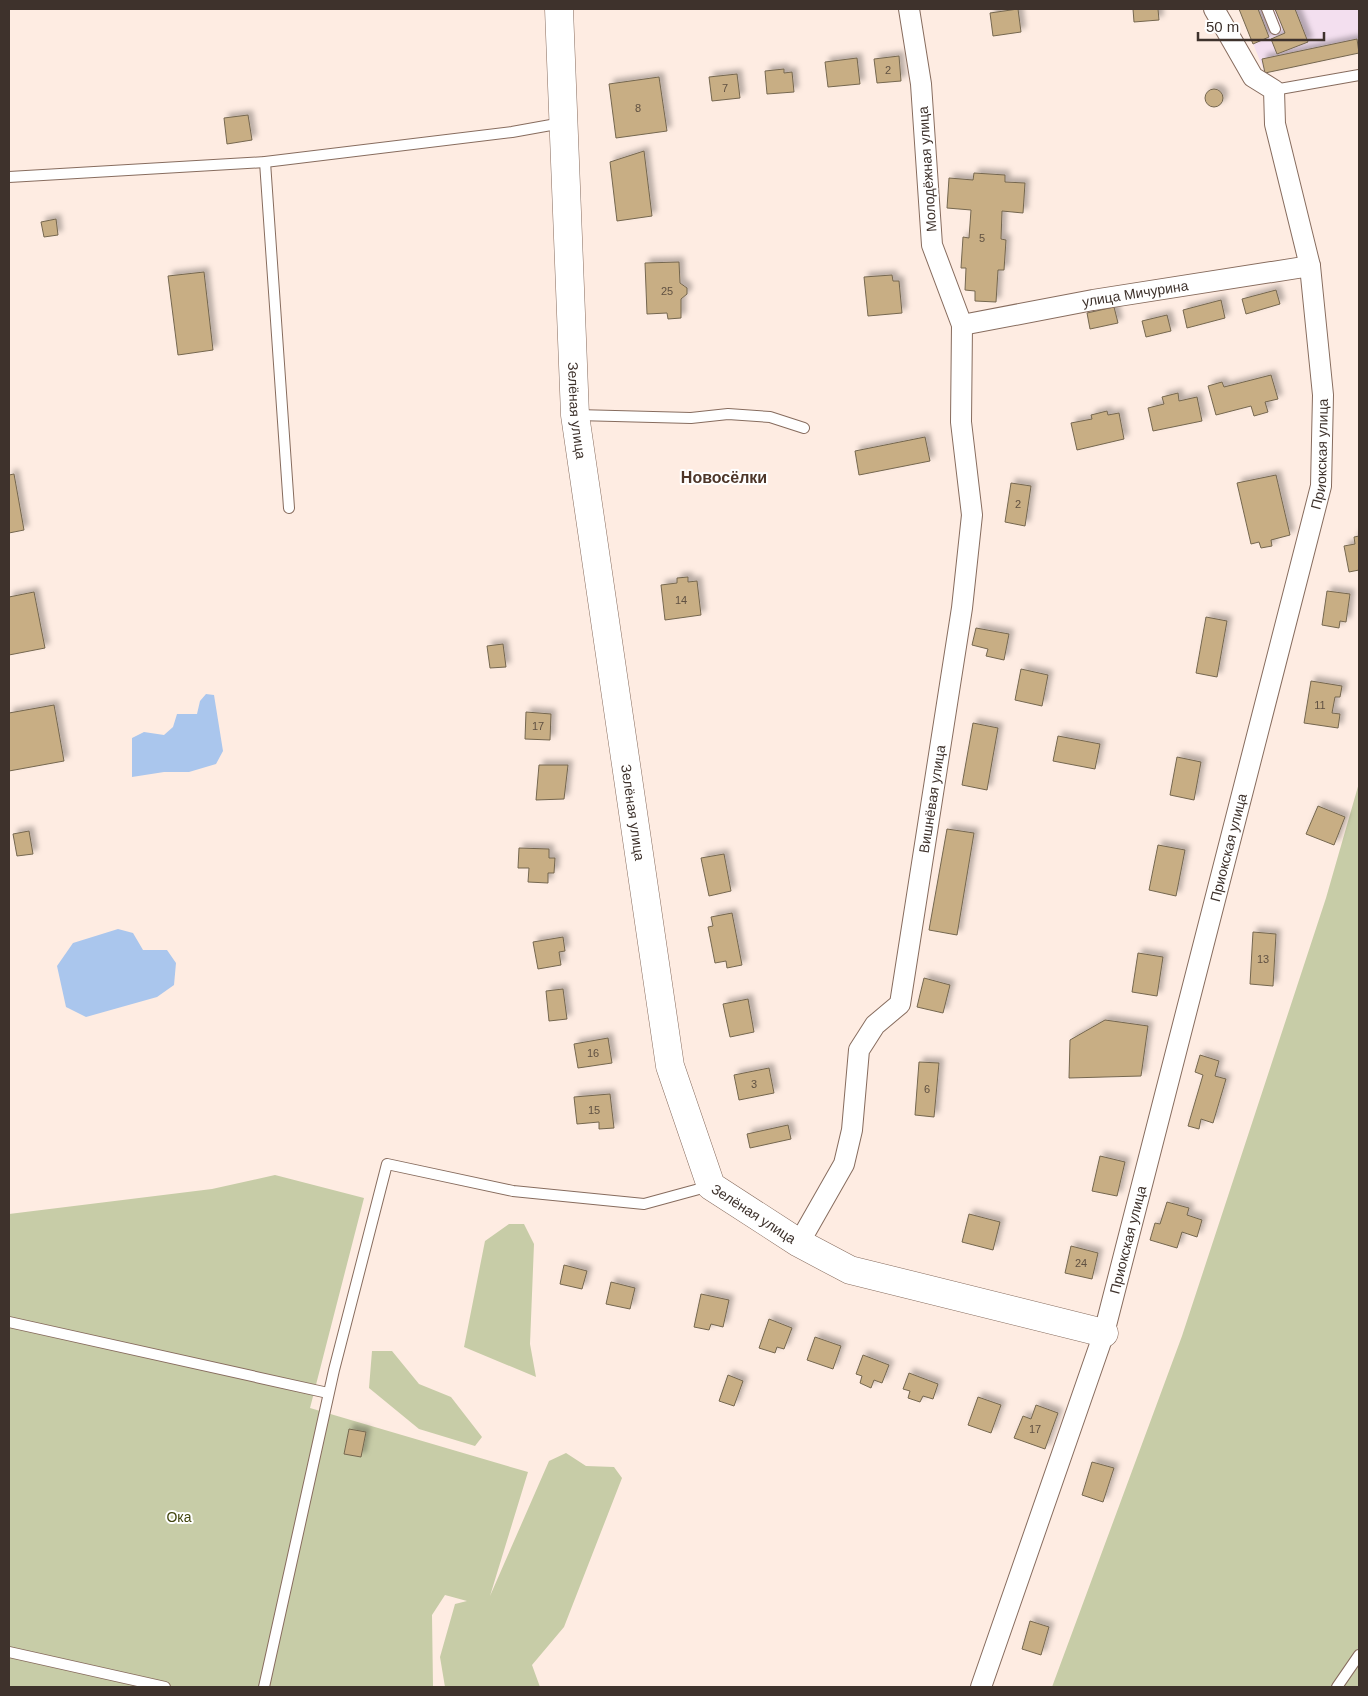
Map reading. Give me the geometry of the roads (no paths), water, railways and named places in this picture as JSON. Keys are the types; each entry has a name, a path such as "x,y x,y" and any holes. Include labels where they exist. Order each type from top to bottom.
{"street":[{"name":"Зелёная улица","path":"558,9 574,415 670,1066 711,1186 799,1243 850,1270 1104,1333"},
{"name":"Молодёжная улица","path":"909,9 921,84 932,245 962,325"},
{"path":"1214,9 1253,77 1274,90"},
{"name":"Приокская улица","path":"981,1687 1104,1333 1321,486 1323,395 1310,266 1275,124 1274,90"},
{"name":"улица Мичурина","path":"962,325 1093,300 1310,266"},
{"name":"Вишнёвая улица","path":"799,1243 844,1164 852,1130 859,1050 875,1025 900,1004 962,608 972,515 961,422 962,325"}],"lane":[{"path":"1267,9 1275,29"},
{"path":"1274,90 1359,75"},
{"path":"9,177 265,162 512,132 563,123"},
{"path":"265,162 289,508"},
{"path":"574,415 691,418 728,414 770,417 804,428"},
{"path":"264,1687 328,1393 387,1164 513,1191 644,1204 711,1186"},
{"path":"9,1322 328,1393"},
{"path":"9,1652 165,1687"},
{"path":"1337,1687 1359,1655"}],"water":[{"path":"206,694 214,695 223,751 216,764 189,772 164,772 132,777 132,738 144,732 164,735 173,727 177,714 197,714 200,701"},
{"path":"118,929 133,933 143,950 167,950 176,963 174,985 157,997 86,1017 66,1007 57,966 73,943"}],"district":[{"name":"Новосёлки","path":"724,477"}],"park label":[{"name":"Ока","path":"179,1517"}]}
